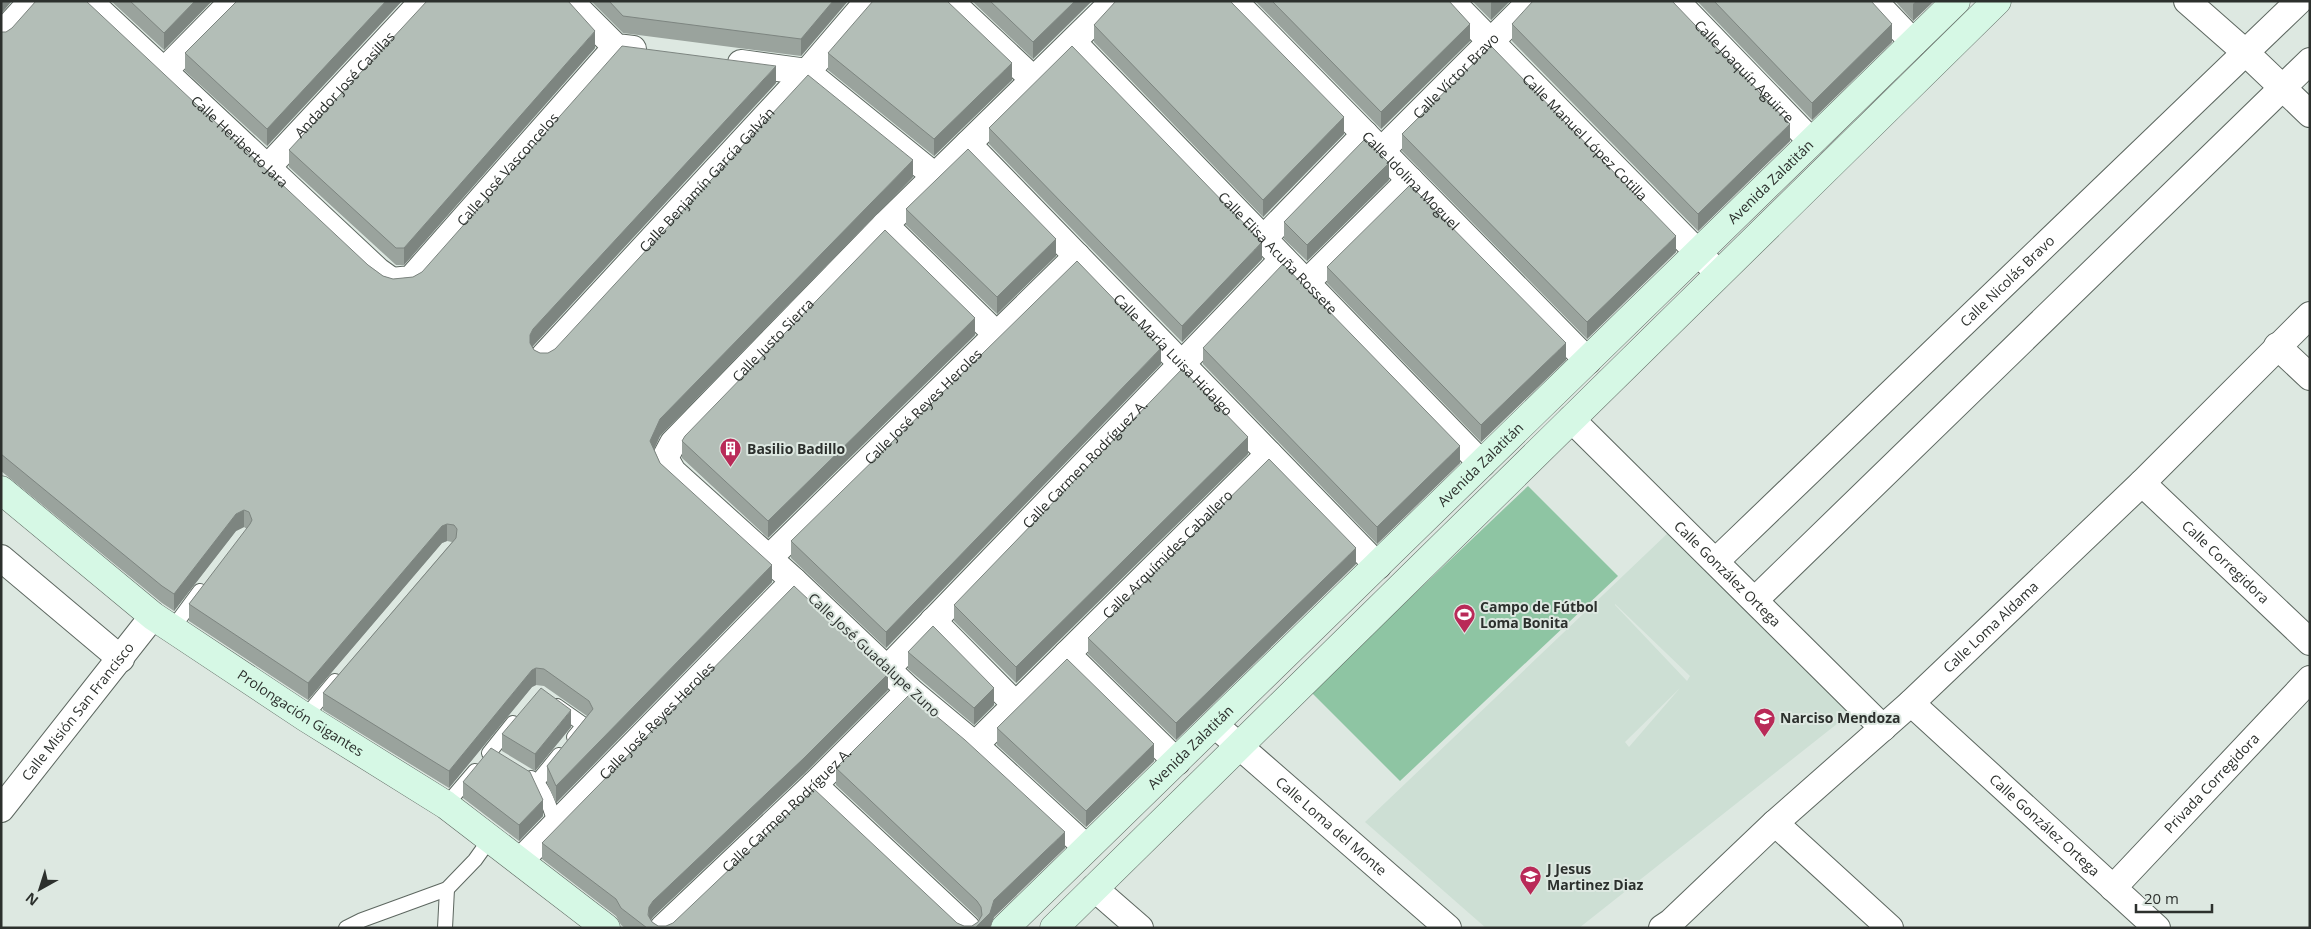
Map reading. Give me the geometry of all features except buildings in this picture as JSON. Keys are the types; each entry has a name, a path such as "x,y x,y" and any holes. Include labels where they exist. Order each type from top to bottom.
{"street":[{"path":"1,34 32,1"},
{"name":"Calle Heriberto Jara","path":"90,1 378,271 392,280"},
{"path":"164,71 233,1"},
{"name":"Andador José Casillas","path":"267,168 422,1"},
{"path":"570,1 616,47 654,52"},
{"name":"Calle Benjamín García Galván","path":"544,356 806,72 868,1"},
{"path":"950,1 1034,80"},
{"name":"Calle Justo Sierra","path":"665,458 673,443 885,225 1114,1"},
{"name":"Calle Idolina Moguel","path":"1234,1 1588,361"},
{"name":"Calle Manuel López Cotilla","path":"1451,1 1719,274"},
{"name":"Calle Víctor Bravo","path":"1263,239 1490,42 1531,1"},
{"name":"Calle Joaquín Aguirre","path":"1676,1 1812,142"},
{"path":"1874,1 1914,43"},
{"name":"Avenida Zalatitán","path":"1005,928 1699,254 1956,1"},
{"name":"Avenida Zalatitán","path":"1054,928 1997,1"},
{"path":"2187,1 2245,52 2310,114"},
{"name":"Calle Nicolás Bravo","path":"1716,561 2299,1"},
{"name":"Calle Elisa Acuña Rossete","path":"1073,42 1482,464"},
{"name":"Calle José Vasconcelos","path":"392,280 411,279 616,47"},
{"path":"721,60 806,72 935,176"},
{"path":"1756,600 2310,61"},
{"name":"Calle María Luisa Hidalgo","path":"968,144 1183,363 1378,566"},
{"path":"1306,283 1410,180"},
{"path":"885,225 996,335"},
{"name":"Calle José Reyes Heroles","path":"769,558 1077,256"},
{"name":"Calle Carmen Rodríguez A.","path":"887,669 1283,259"},
{"name":"Calle Loma Aldama","path":"1670,926 1775,823 1911,703 2142,483 2310,314"},
{"path":"2277,346 2310,377"},
{"name":"Calle González Ortega","path":"1571,419 1756,600 1882,728"},
{"name":"Calle Arquímides Caballero","path":"975,745 1269,454"},
{"name":"Calle José Guadalupe Zuno","path":"665,458 673,472 794,581 909,690 975,745 1087,848"},
{"name":"Calle Corregidora","path":"2142,483 2310,642"},
{"name":"Prolongación Gigantes","path":"1,490 163,622 305,716 446,805 606,928"},
{"path":"1,558 121,658"},
{"name":"Calle José Reyes Heroles","path":"520,861 794,581"},
{"path":"933,621 1016,705"},
{"name":"Calle Misión San Francisco","path":"6,792 121,658 163,622"},
{"path":"1067,654 1177,762"},
{"name":"Privada Corregidora","path":"2113,888 2310,679"},
{"name":"Calle Carmen Rodríguez A.","path":"663,928 814,785 909,690"},
{"name":"Calle González Ortega","path":"1911,703 2156,928"},
{"name":"Calle Loma del Monte","path":"1215,725 1448,928"},
{"path":"814,785 967,928"},
{"path":"1775,823 1890,928"},
{"path":"1094,888 1140,928"}],"lane":[{"path":"163,622 208,582"},
{"path":"305,716 342,673"},
{"path":"537,782 584,724 546,698"},
{"path":"446,805 520,715"},
{"path":"489,753 505,762"},
{"path":"521,772 537,782 556,825"},
{"path":"346,928 362,920 447,889 475,860 490,838"},
{"path":"445,928 447,889"}],"shaded area":[{"path":"1669,532 1852,712 1579,928 1486,928 1365,822","holes":["1615,605 1690,676 1687,681","1680,688 1629,747 1625,742"]}],"green space":[{"name":"Campo de Fútbol Loma Bonita","path":"1528,486 1618,576 1400,781 1311,692"}],"place":[{"name":"Basilio Badillo","path":"731,468"},
{"name":"Campo de Fútbol Loma Bonita","path":"1464,634"},
{"name":"Narciso Mendoza","path":"1764,737"},
{"name":"J Jesus Martinez Diaz","path":"1531,896"}]}
